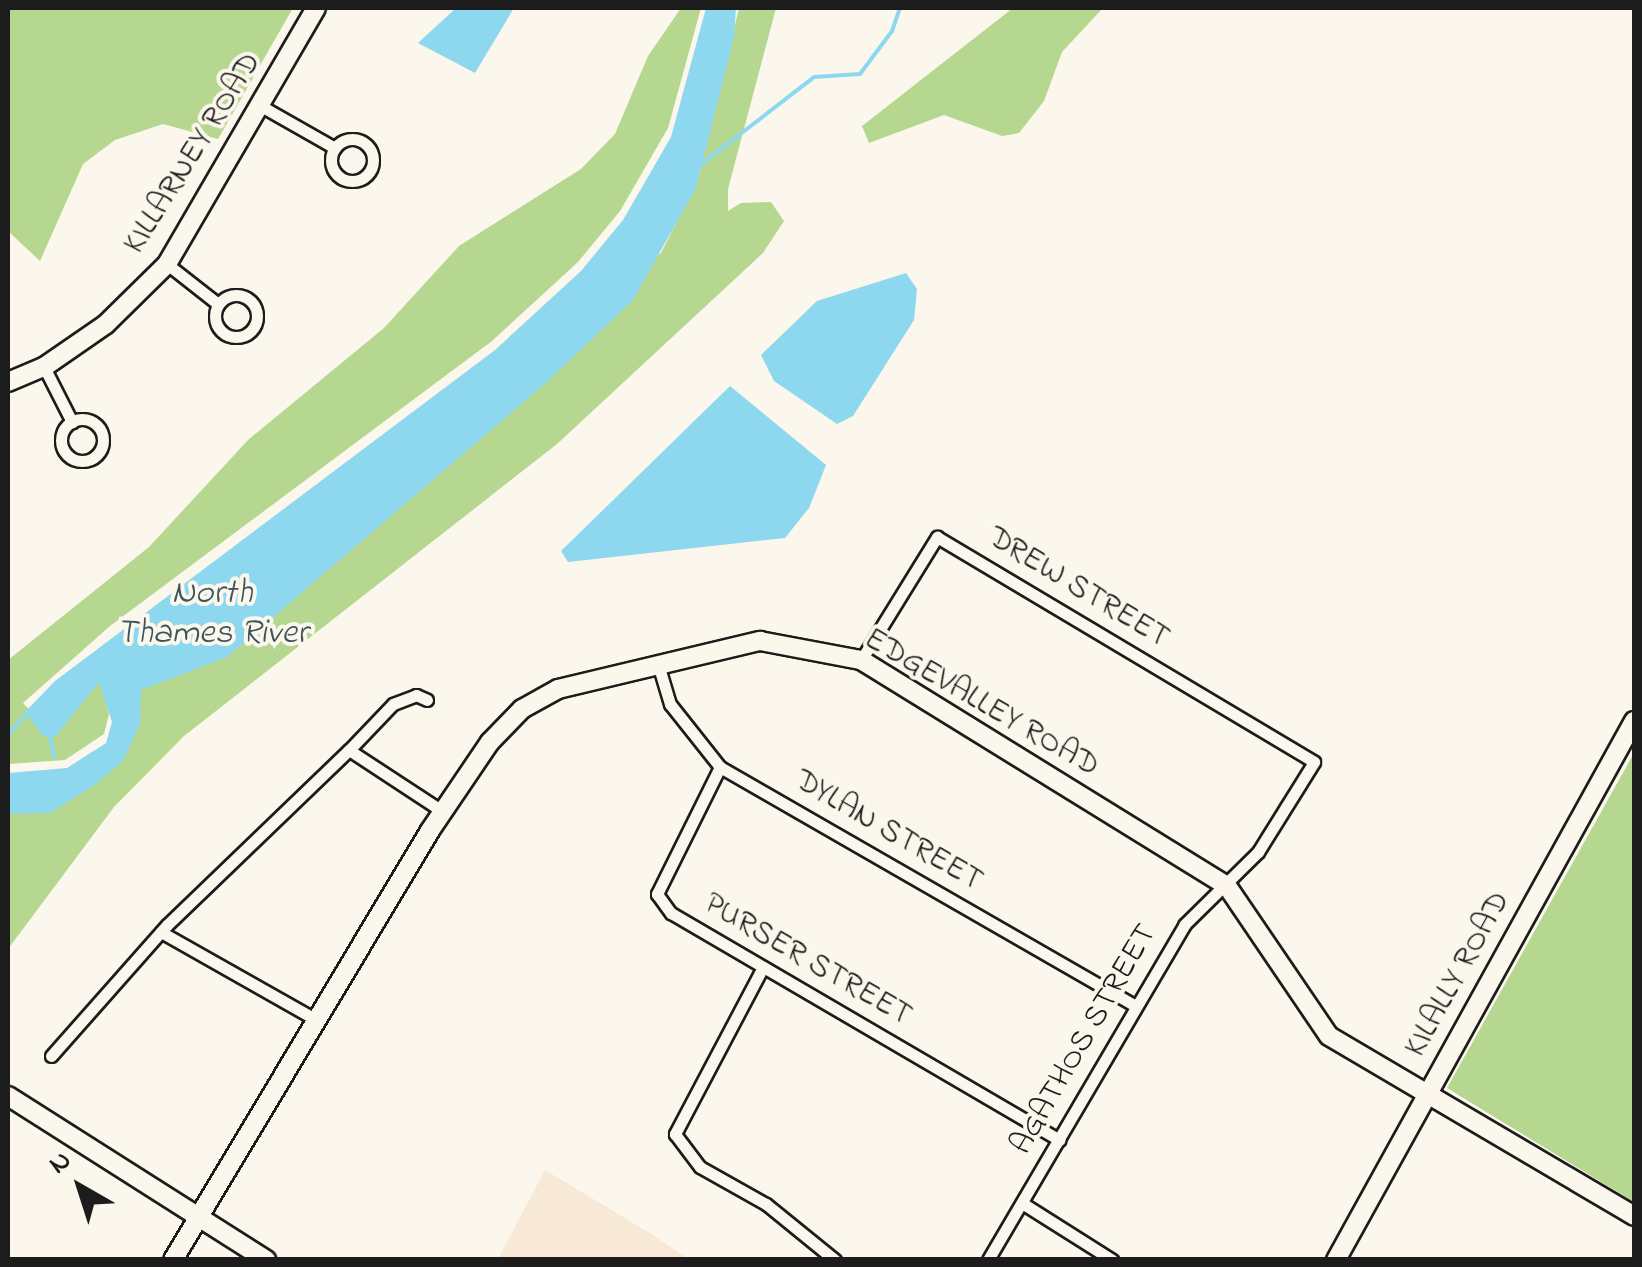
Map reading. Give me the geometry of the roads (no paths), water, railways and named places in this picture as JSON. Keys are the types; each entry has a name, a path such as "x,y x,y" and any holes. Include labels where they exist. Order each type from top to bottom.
{"street":[{"name":"KILLARNEY ROAD","path":"8,382 44,367 106,324 167,264 316,8"},
{"path":"262,106 334,148"},
{"path":"167,264 218,304"},
{"path":"44,367 72,422"},
{"name":"DREW STREET","path":"861,660 937,537 1314,762"},
{"name":"EDGEVALLEY ROAD","path":"173,1260 442,812 490,742 522,709 558,688 760,641 861,660 1227,886 1329,1036 1634,1216"},
{"name":"DYLAN STREET","path":"658,664 670,704 720,767 1135,1006"},
{"path":"52,1056 161,932 393,704 416,695 427,700"},
{"name":"KILALLY ROAD","path":"1336,1260 1634,720"},
{"path":"349,750 442,812"},
{"name":"AGATHOS STREET","path":"988,1260 1184,924 1258,852 1314,762"},
{"name":"PURSER STREET","path":"720,767 657,894 671,914 1060,1140"},
{"path":"161,932 315,1020"},
{"path":"763,967 675,1134 700,1167 766,1204 835,1260"},
{"path":"8,1096 266,1260"},
{"path":"1022,1203 1112,1260"}],"water":[{"path":"456,8 514,8 475,73 418,43"},
{"name":"North Thames River","path":"706,8 736,8 734,37 696,188 633,300 548,381 227,657 141,690 140,724 123,761 96,784 50,813 8,814 8,773 67,768 106,743 112,722 99,682 55,737 43,736 25,712 55,681 495,350 581,271 623,220 671,137"},
{"path":"906,273 917,289 914,320 853,416 837,424 774,381 761,355 817,301"},
{"path":"730,386 826,465 809,508 785,538 568,562 561,551"}],"waterway":[{"path":"699,166 814,77 860,74 892,31 900,8"},
{"name":"North Thames River","path":"8,735 30,710"},
{"path":"49,733 54,757"}]}
